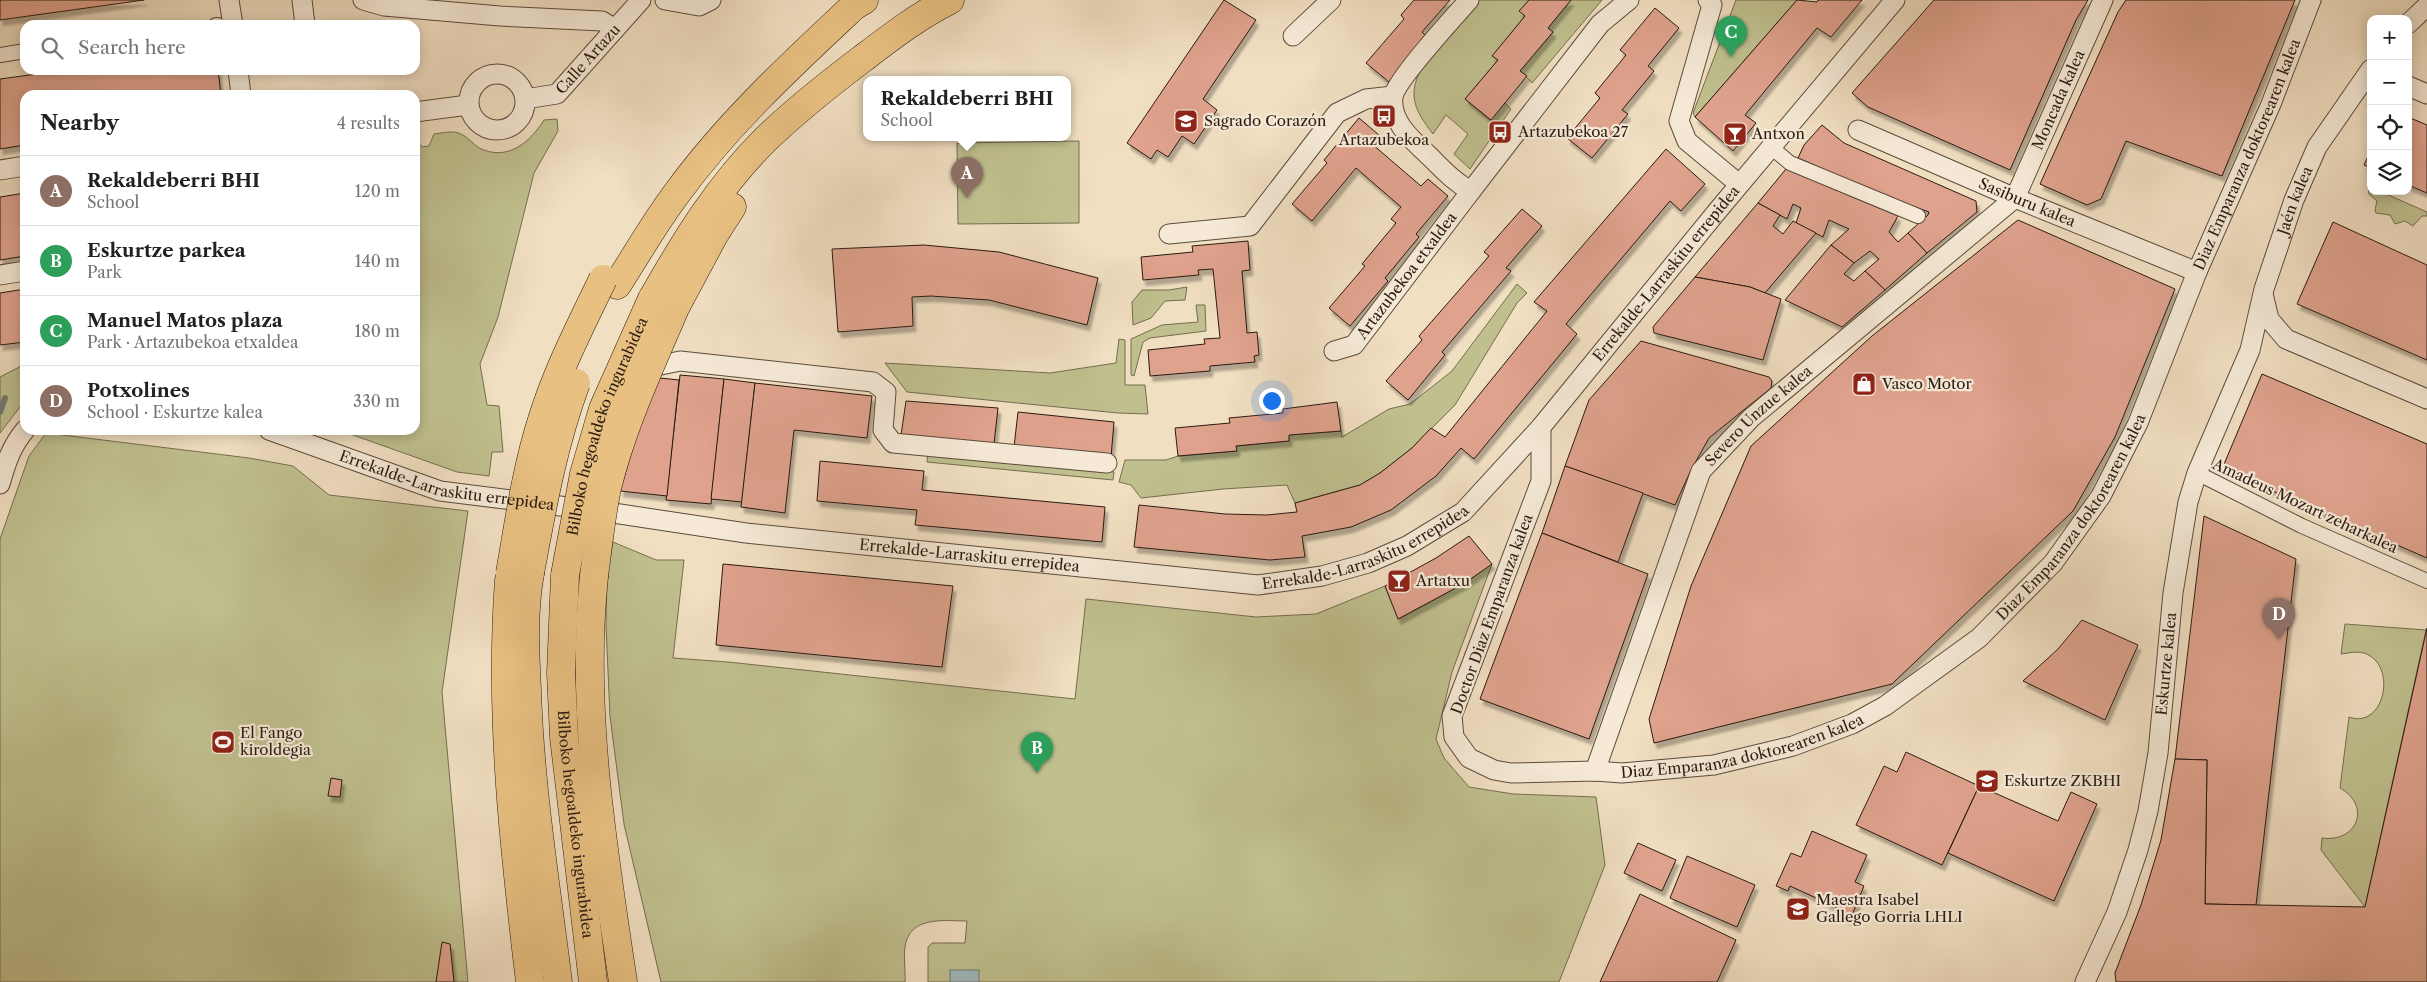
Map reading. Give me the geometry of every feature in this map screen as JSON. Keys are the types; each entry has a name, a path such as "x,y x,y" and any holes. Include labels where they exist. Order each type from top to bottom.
{"highway":[{"path":"623,982 604,857 591,733 589,626 600,523 608,486 634,406 663,304 714,235 744,189 847,70 920,15 950,0"},
{"path":"530,982 517,871 507,757 505,656 520,573 563,419 601,320 610,282 676,193 759,96 859,3"},
{"name":"Bilboko hegoaldeko ingurabidea","path":"593,982 564,737 561,665 564,575 584,474 604,409 663,304"},
{"path":"520,573 527,592 525,652 528,721 535,799 558,982"},
{"path":"604,857 628,936 637,982"}],"street":[{"path":"229,0 232,20"},
{"path":"302,0 304,20"},
{"path":"363,0 401,10 602,21 615,29"},
{"name":"Calle Artazu","path":"525,99 557,94 641,0"},
{"path":"665,0 699,6 711,0"},
{"path":"1293,36 1331,0"},
{"path":"1469,0 1409,70 1393,96 1396,116 1410,138 1456,183 1471,191"},
{"name":"Artazubekoa etxaldea","path":"1334,351 1354,345 1600,24 1630,0"},
{"path":"1708,0 1712,4 1679,121 1687,141 1739,184"},
{"name":"Errekalde-Larraskitu errepidea","path":"283,435 440,491 600,511 746,533 1258,585 1322,576 1368,563 1407,546 1463,512 1541,427 1739,184 1895,0"},
{"name":"Moncada kalea","path":"2015,198 2103,0"},
{"name":"Diaz Emparanza doktorearen kalea","path":"1595,771 1622,773 1714,765 1793,746 1852,724 1884,706 1979,638 2053,563 2101,496 2138,423 2197,272 2271,104 2311,0"},
{"path":"2412,20 2427,6"},
{"path":"0,55 20,52"},
{"path":"492,74 504,75 514,80 521,88 525,99 523,112 516,122 505,129 492,130 481,124 474,118 468,104 474,87 482,79 492,74"},
{"path":"239,75 240,90"},
{"name":"Jaén kalea","path":"2251,347 2283,230 2317,146 2367,75"},
{"path":"2412,88 2427,94"},
{"path":"1169,234 1250,226 1337,113 1366,99 1393,96"},
{"path":"420,111 468,104"},
{"name":"Sasiburu kalea","path":"1858,130 2015,198 2197,272"},
{"path":"1771,147 1790,164 1918,216"},
{"path":"0,170 20,167"},
{"name":"Severo Unzue kalea","path":"1595,771 1701,471 1750,418 2015,198"},
{"path":"0,274 20,272"},
{"path":"2264,296 2269,319 2286,339 2427,399"},
{"path":"2251,347 2271,340 2286,339"},
{"name":"Eskurtze kalea","path":"2090,979 2117,912 2138,850 2148,811 2158,753 2173,593 2188,502 2197,473 2251,347"},
{"path":"600,511 604,484 626,398 640,370 680,360 873,382 886,392 883,430 893,443 1107,463"},
{"name":"Doctor Diaz Emparanza kalea","path":"1541,427 1541,481 1452,716 1454,737 1469,758 1494,770 1511,773 1595,771"},
{"path":"0,484 8,456 21,435"},
{"name":"Amadeus Mozart zeharkalea","path":"2197,473 2302,526 2427,581"}],"green space":[{"path":"1477,0 1529,0 1520,11 1525,16 1493,56 1498,60 1465,99 1490,120 1505,103 1511,109 1470,169 1454,154 1468,134 1446,115 1433,134 1418,112 1414,96 1415,84 1428,58 1437,45"},
{"path":"1571,0 1602,0 1532,83 1520,71 1553,32 1548,28"},
{"path":"1736,0 1797,0 1695,117 1693,113"},
{"path":"557,119 558,131 534,173 498,317 480,364 487,405 499,406 503,452 492,452 489,476 457,472 353,435 420,435 420,144 422,147 429,146 434,134 455,132 464,135 479,148 499,153 509,151 525,142 544,120"},
{"path":"1079,141 1079,223 958,224 957,143"},
{"path":"2370,195 2388,195 2427,212 2427,216 2422,216 2413,226 2405,221 2395,224 2390,215 2376,213 2377,201"},
{"path":"1517,284 1527,293 1517,303 1455,405 1412,448 1380,473 1360,485 1295,503 1287,485 1223,489 1141,498 1131,485 1119,482 1125,460 1166,460 1178,456 1236,451 1236,446 1289,441 1289,435 1341,431 1342,437 1389,409 1410,404 1452,371"},
{"path":"1187,287 1185,300 1165,301 1151,318 1133,325 1132,302 1142,290 1169,290"},
{"path":"1196,305 1205,305 1206,331 1150,338 1143,342 1134,376 1131,375 1131,339 1162,325 1198,322"},
{"path":"1119,339 1125,340 1125,385 1145,385 1148,414 1118,413 907,392 885,363 1050,373 1116,363"},
{"path":"20,367 20,407 0,433 0,377"},
{"name":"El Fango kiroldegia","path":"45,435 62,435 249,458 293,466 329,495 468,511 442,692 468,982 0,982 0,539 29,456"},
{"path":"928,451 1114,472 1113,480 927,462"},
{"path":"613,542 656,560 684,560 673,658 728,662 1075,699 1086,599 1256,617 1316,614 1385,586 1399,619 1465,583 1492,564 1452,672 1436,739 1444,758 1469,787 1513,794 1596,797 1605,865 1559,982 928,982 928,947 932,943 965,943 967,921 933,921 918,926 907,939 905,949 905,982 661,982 624,824 610,716 606,626 607,575"},
{"path":"2345,624 2426,630 2365,907 2321,850 2322,838 2334,838 2344,835 2352,829 2358,813 2356,804 2340,788 2349,717 2361,718 2371,714 2379,705 2383,694 2384,682 2381,669 2375,659 2361,652 2341,654"}],"water":[{"path":"950,970 979,970 979,982 950,982"}],"building":[{"path":"0,0 144,0 0,20"},
{"path":"1224,0 1256,20 1203,99 1217,110 1194,144 1182,136 1168,157 1157,150 1151,159 1127,143"},
{"path":"1414,0 1450,0 1422,32 1427,37 1389,82 1366,63 1404,19 1401,15"},
{"path":"1529,0 1571,0 1548,28 1553,32 1520,71 1527,76 1491,120 1465,99 1498,60 1492,56 1525,16 1519,11"},
{"path":"1797,0 1817,2 1818,0 1862,0 1831,37 1817,28 1745,115 1756,123 1733,151 1695,117"},
{"path":"1934,0 2088,0 2076,20 2010,170 1868,107 1852,93"},
{"path":"2126,0 2295,0 2222,176 2126,141 2101,199 2087,205 2040,184 2118,12"},
{"path":"1655,8 1679,28 1648,66 1654,71 1622,110 1628,114 1592,158 1567,138 1600,98 1595,93 1626,55 1620,50"},
{"path":"29,75 219,75 220,90 20,90 20,146 0,149 0,79"},
{"path":"1359,118 1379,135 1372,144 1421,186 1428,179 1448,196 1416,234 1419,237 1385,278 1388,281 1350,326 1329,308 1365,266 1362,264 1396,223 1391,219 1401,207 1356,168 1312,221 1292,204 1327,163 1324,160"},
{"path":"2412,119 2427,125 2427,193 2412,187"},
{"path":"1822,125 1844,143 1976,201 1977,212 1927,253 1908,233 1929,212 1915,207 1914,209 1798,158 1804,145"},
{"path":"1666,149 1705,184 1681,211 1670,201 1566,324 1577,334 1474,459 1461,448 1436,476 1391,510 1351,527 1302,536 1305,557 1270,560 1134,547 1139,505 1225,514 1267,515 1297,512 1295,503 1360,485 1380,473 1412,448 1431,428 1445,437 1547,311 1534,302"},
{"path":"1786,169 1898,216 1889,232 1898,242 1908,233 1927,253 1885,290 1865,271 1879,259 1870,251 1854,263 1831,245 1849,229 1829,220 1823,237 1796,223 1801,208 1793,204 1787,219 1758,203"},
{"path":"20,194 20,257 0,260 0,197"},
{"path":"1758,203 1780,215 1773,226 1783,234 1793,221 1816,233 1765,293 1750,287 1695,277"},
{"path":"1522,209 1542,226 1506,268 1511,271 1442,352 1445,355 1408,400 1386,381 1422,340 1419,336 1489,256 1484,252"},
{"path":"2018,220 2175,289 2115,437 2073,511 1892,684 1654,743 1649,719 1691,586 1751,446 1872,336"},
{"path":"2333,222 2427,265 2427,360 2297,304"},
{"path":"1248,241 1250,270 1242,271 1247,333 1257,332 1259,355 1254,356 1255,362 1210,366 1210,371 1150,376 1148,350 1205,344 1204,339 1220,338 1213,269 1198,270 1199,275 1143,280 1141,257 1193,252 1192,246"},
{"path":"924,245 999,252 1098,278 1087,325 989,300 931,296 912,297 913,326 838,332 832,249"},
{"path":"1831,245 1854,263 1844,274 1854,281 1865,271 1885,290 1842,327 1785,300"},
{"path":"1695,277 1750,287 1781,299 1763,360 1654,333 1653,327"},
{"path":"20,290 20,343 0,345 0,293"},
{"path":"1641,341 1769,377 1772,381 1771,388 1709,438 1691,470 1675,505 1565,466 1589,400"},
{"path":"2262,374 2427,444 2427,558 2222,469"},
{"path":"680,375 724,379 711,504 666,500"},
{"path":"660,378 679,380 667,496 620,491 651,386"},
{"path":"724,379 755,383 742,502 711,499"},
{"path":"755,383 872,396 867,438 794,430 785,513 741,507"},
{"path":"906,401 998,408 994,444 901,435"},
{"path":"1337,402 1341,431 1289,435 1289,441 1236,446 1237,451 1178,456 1175,428 1230,423 1229,418 1283,413 1283,409"},
{"path":"1018,412 1114,422 1111,457 1014,447"},
{"path":"820,461 924,471 922,490 1105,507 1102,542 915,525 917,510 817,501"},
{"path":"1565,466 1643,493 1618,562 1542,533"},
{"path":"2204,516 2296,559 2256,905 2205,904 2207,760 2175,759"},
{"path":"1542,533 1648,574 1589,739 1480,699"},
{"path":"1469,536 1492,564 1465,583 1398,619 1385,586 1436,558"},
{"path":"723,564 953,586 942,667 716,645"},
{"path":"2082,620 2138,645 2105,720 2023,681 2058,649"},
{"path":"2427,628 2427,982 2116,982 2115,973 2141,905 2161,840 2175,759 2207,760 2205,904 2365,907"},
{"path":"1906,752 1979,786 1942,865 1856,825 1884,766 1897,772"},
{"path":"331,778 342,780 340,797 328,796"},
{"path":"1979,786 2058,821 2071,792 2097,804 2054,901 1948,853"},
{"path":"1812,831 1867,855 1855,882 1864,886 1850,920 1836,913 1838,908 1790,886 1788,891 1776,886 1791,853 1801,857"},
{"path":"1638,843 1676,860 1662,891 1624,873"},
{"path":"1687,856 1755,885 1737,927 1670,898"},
{"path":"1640,894 1736,940 1717,982 1600,982"},
{"path":"442,942 450,944 454,982 436,982"}],"waterway":[{"path":"0,412 5,398"}],"place":[{"name":"Manuel Matos plaza","path":"1731,57"},
{"name":"Artazubekoa","path":"1384,116"},
{"name":"Sagrado Corazón","path":"1186,121"},
{"name":"Artazubekoa 27","path":"1500,132"},
{"name":"Antxon","path":"1735,134"},
{"name":"Rekaldeberri BHI","path":"967,198"},
{"name":"Vasco Motor","path":"1864,384"},
{"name":"Artatxu","path":"1399,581"},
{"name":"Potxolines","path":"2279,639"},
{"name":"El Fango kiroldegia","path":"223,742"},
{"name":"Eskurtze parkea","path":"1037,773"},
{"name":"Eskurtze ZKBHI","path":"1987,781"},
{"name":"Maestra Isabel Gallego Gorria LHLI","path":"1798,909"}]}
